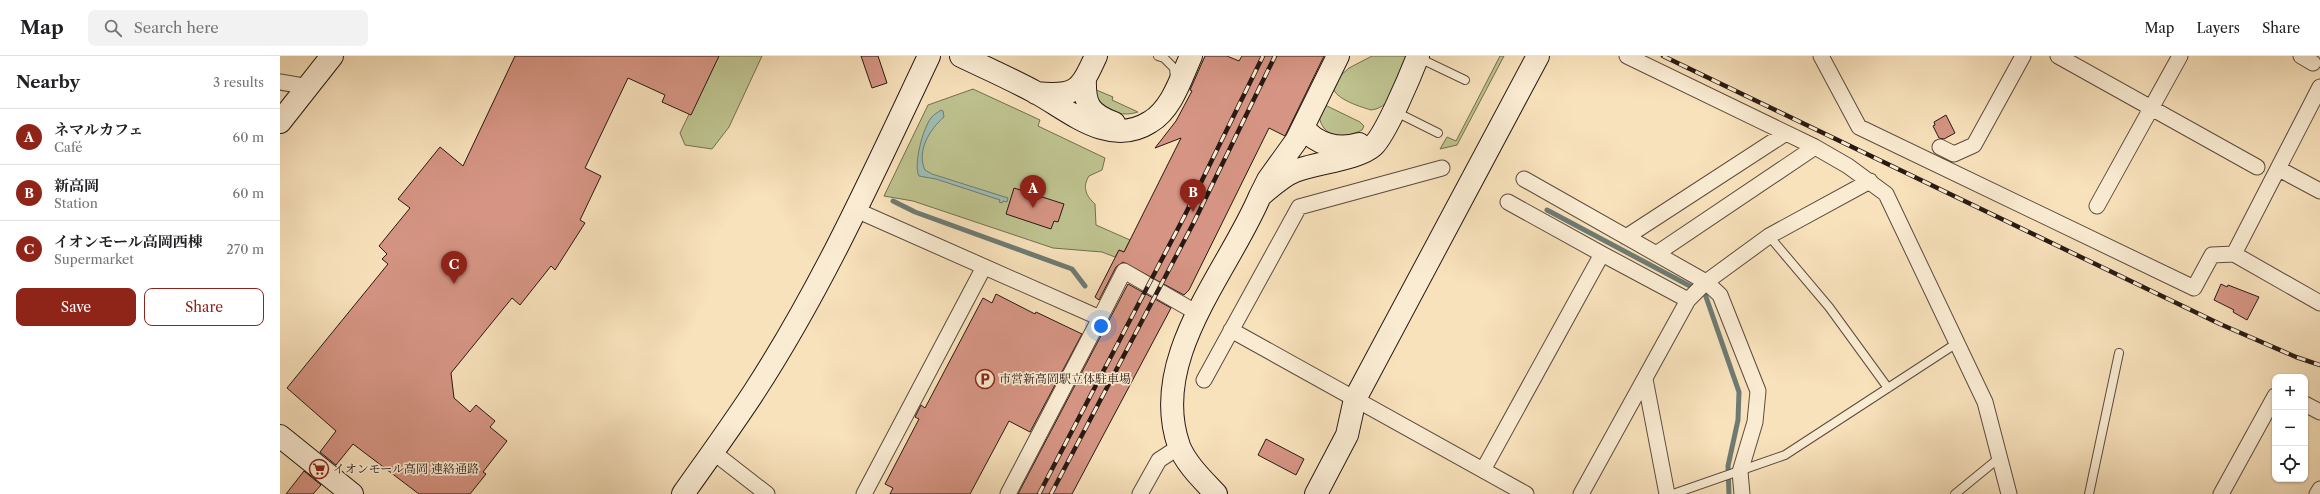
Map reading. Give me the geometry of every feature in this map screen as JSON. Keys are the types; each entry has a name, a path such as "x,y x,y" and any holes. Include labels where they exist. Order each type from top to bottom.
{"street":[{"path":"280,122 332,56"},
{"path":"683,494 754,391 795,323 856,210 929,56"},
{"path":"961,56 1036,93 1083,121 1111,132 1125,133 1151,122 1164,110 1191,56"},
{"path":"1036,93 1060,95 1076,90 1085,79 1096,56"},
{"path":"1216,494 1193,468 1179,446 1173,416 1172,390 1177,364 1198,314 1268,180 1288,154 1338,56"},
{"path":"1316,494 1347,435 1355,399 1538,56"},
{"path":"1627,56 1815,147 1870,181 1886,194 1985,402 2009,494"},
{"path":"1821,56 1858,127 2194,288 2212,255 2234,254 2320,303"},
{"path":"1940,147 1954,154 1974,145 2023,56"},
{"path":"2058,56 2257,167"},
{"path":"2097,206 2180,56"},
{"path":"1260,196 1278,181 1295,171 1360,153 1373,146 1383,130 1418,57"},
{"path":"1085,79 1086,102 1093,112 1103,119 1120,125 1140,127"},
{"path":"280,82 309,87"},
{"path":"2234,254 2320,87"},
{"path":"1303,127 1313,137 1324,143 1345,147 1373,138 1383,130"},
{"path":"1626,237 1786,133"},
{"path":"1656,254 1815,147"},
{"path":"1204,380 1299,207 1442,168"},
{"path":"2278,169 2320,190"},
{"path":"1524,179 1706,283 1720,295 1758,391 1755,422 1740,472 1742,494"},
{"path":"1581,494 1689,299 1706,283 1769,236 1870,181"},
{"path":"1508,202 1602,254 1689,299"},
{"path":"856,210 1100,318"},
{"path":"1483,470 1602,254"},
{"path":"864,494 984,267"},
{"path":"1008,494 1124,271 1198,314"},
{"path":"1231,330 1526,494"},
{"path":"1645,378 1667,494"},
{"path":"2222,494 2272,402"},
{"path":"2308,406 2320,412"},
{"path":"280,436 352,494"},
{"path":"1140,494 1159,460 1179,446"},
{"path":"713,452 767,494"},
{"path":"2317,494 2320,489"}],"lane":[{"path":"1158,56 1164,58 1174,68 1176,88"},
{"path":"1418,57 1465,80"},
{"path":"1393,110 1438,133"},
{"path":"1769,236 1829,307 1888,388"},
{"path":"1673,494 1740,472 1785,455 1957,343"},
{"path":"2089,494 2119,353"},
{"path":"1956,494 1999,458"}],"green space":[{"path":"717,56 762,56 729,127 712,149 685,145 680,133"},
{"path":"1372,56 1410,56 1391,97 1379,108 1371,110 1353,104 1340,97 1333,88 1332,83 1349,68"},
{"path":"1500,56 1504,56 1457,145 1440,149 1447,137 1456,141"},
{"path":"973,89 1040,120 1038,126 1105,158 1102,170 1089,176 1085,188 1087,195 1095,204 1096,225 1130,240 1124,252 1119,250 1115,257 1102,252 1053,248 913,201 884,196 928,105"},
{"path":"1094,89 1113,97 1112,100 1138,112 1122,114 1098,105"},
{"path":"1325,105 1360,122 1364,126 1362,130 1342,136 1330,133 1321,124 1319,116"}],"water":[{"path":"941,110 943,111 944,117 929,134 923,148 922,155 925,170 932,174 1008,198 1007,202 1003,201 1002,203 999,202 1000,200 936,179 919,176 917,164 922,138 931,118"}],"building":[{"path":"515,56 719,56 691,115 662,102 665,95 628,78 585,168 601,176 580,220 585,223 555,270 551,266 520,305 512,298 451,373 454,398 470,412 476,405 495,421 490,427 507,441 483,472 486,474 470,494 419,494 353,444 336,465 320,452 336,431 287,388 388,264 382,259 387,254 379,246 410,208 398,199 440,147 463,166"},
{"path":"861,56 878,56 887,83 872,88"},
{"path":"1205,56 1227,56 1239,61 1242,56 1324,56 1285,136 1269,128 1189,290 1184,295 1123,262 1116,267 1099,300 1095,297 1119,250 1124,252 1181,138 1155,148 1176,121 1192,91 1190,90"},
{"path":"1946,115 1955,133 1944,139 1939,138 1933,126 1935,125 1934,122"},
{"path":"1014,188 1064,204 1058,222 1054,221 1051,229 1006,214"},
{"path":"1128,284 1171,308 1072,494 1018,494"},
{"path":"2221,284 2227,287 2228,285 2259,297 2247,320 2233,312 2234,310 2214,300"},
{"name":"市営新高岡駅立体駐車場","path":"996,294 1035,314 1036,312 1082,334 1030,432 1009,421 970,494 890,494 893,488 885,484 919,419 915,417 921,405 925,408 983,298 992,303"},
{"path":"1266,439 1304,459 1296,475 1258,455"},
{"path":"304,471 321,485 313,494 286,494"}],"waterway":[{"path":"893,201 915,212 1072,269 1085,286"},
{"path":"1547,210 1705,294 1739,392 1738,420 1728,466 1729,494"}],"railway":[{"path":"1039,494 1184,217 1263,56"},
{"path":"1051,494 1194,222 1275,56"},
{"path":"1663,56 2220,324 2296,357 2320,365"}],"place":[{"name":"ネマルカフェ","path":"1033,208"},
{"name":"新高岡","path":"1193,212"},
{"name":"イオンモール高岡西棟","path":"454,284"},
{"name":"市営新高岡駅立体駐車場","path":"985,379"},
{"name":"イオンモール高岡 連絡通路","path":"319,469"}]}
